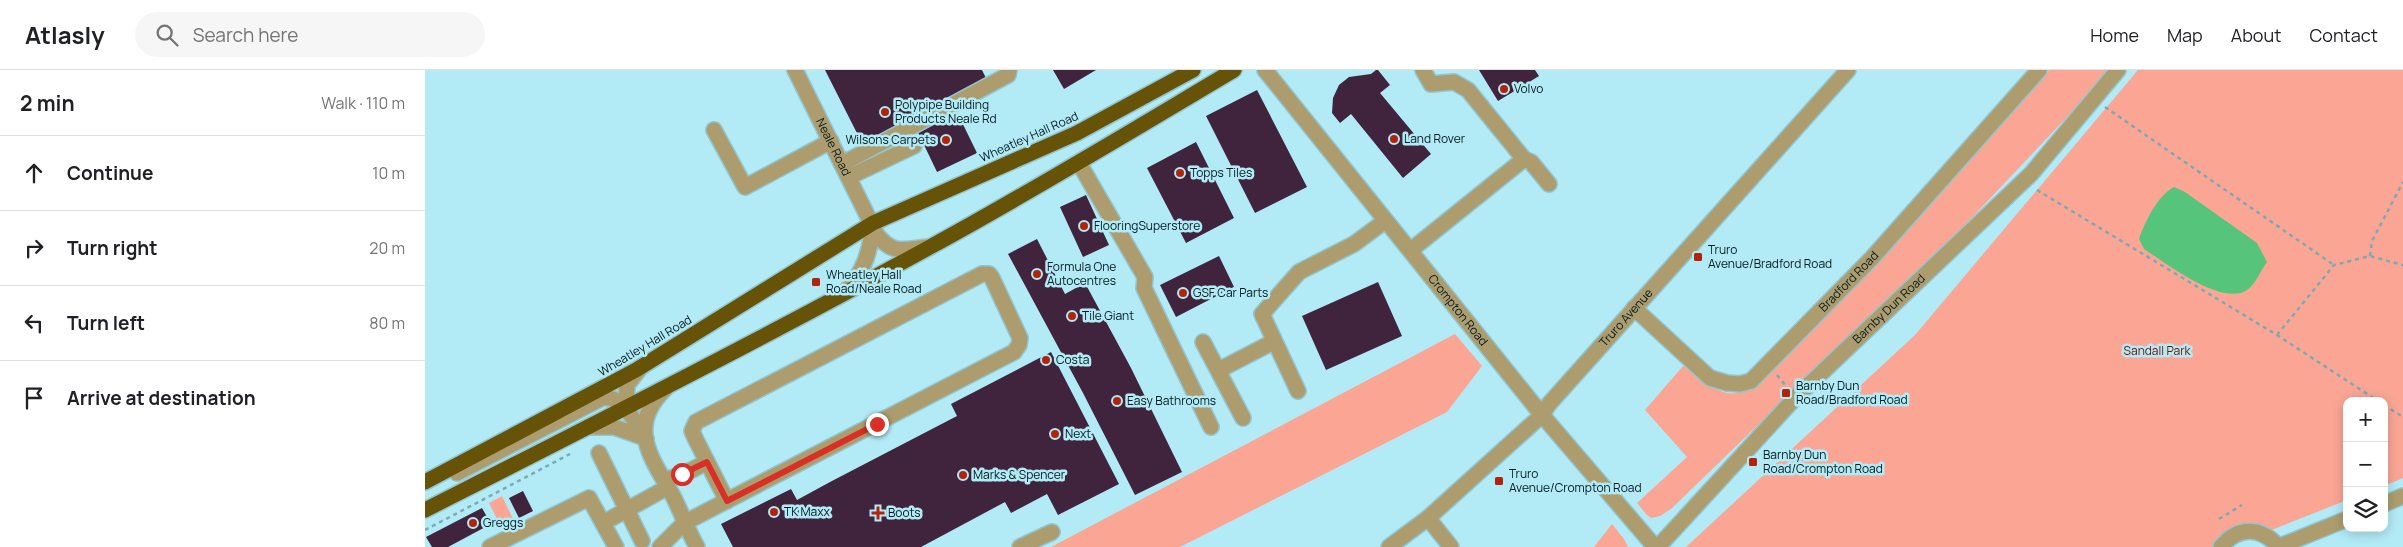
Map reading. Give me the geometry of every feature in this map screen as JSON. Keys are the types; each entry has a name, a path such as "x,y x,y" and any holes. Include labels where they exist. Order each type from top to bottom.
{"highway":[{"name":"Wheatley Hall Road","path":"425,482 642,366 873,223 1077,133 1193,70"},
{"path":"425,510 844,294 1079,163 1234,70"}],"street":[{"name":"Neale Road","path":"795,70 873,223"},
{"path":"846,170 1008,75 1009,70"},
{"name":"Crompton Road","path":"1265,70 1542,415 1657,547"},
{"path":"1423,70 1431,84 1454,82 1468,90 1523,159 1531,162 1549,184"},
{"name":"Truro Avenue","path":"1389,547 1428,518 1542,415 1549,404 1634,308 1848,70"},
{"name":"Bradford Road","path":"1634,308 1710,378 1727,383 1740,384 1751,381 1872,258 2039,70"},
{"name":"Barnby Dun Road","path":"1657,547 1795,398 2031,174 2118,70"},
{"path":"714,130 745,188 831,141"},
{"path":"846,170 914,146"},
{"path":"1411,250 1523,159"},
{"path":"1079,163 1145,277 1144,288 1211,427"},
{"path":"1298,391 1261,314 1295,276 1354,244 1385,221"},
{"path":"873,223 877,235 885,245 894,250 929,247"},
{"path":"844,294 857,279 866,262 871,243 873,223"},
{"path":"660,547 683,523 727,501 1014,352 1019,345 1020,338 989,274 982,274 696,422 692,431 727,501"},
{"path":"1203,342 1243,418"},
{"path":"1219,370 1273,342"},
{"path":"626,408 627,384 642,366"},
{"path":"671,384 653,400 647,412 644,427 648,449 683,523 697,547"},
{"path":"441,474 458,473 602,398 615,398 626,408 646,439"},
{"path":"588,427 614,427 646,439"},
{"path":"599,453 642,541"},
{"path":"603,523 627,510 682,474 707,462"},
{"path":"2388,502 2403,496"},
{"path":"490,547 589,498 616,547"},
{"path":"1428,518 1451,547"},
{"path":"2221,547 2232,536 2243,531 2269,536 2279,547 2343,521"},
{"path":"1020,547 1052,532"}],"path":[{"path":"2094,100 2334,265"},
{"path":"2370,256 2372,241 2403,182"},
{"path":"2037,190 2277,335 2372,397"},
{"path":"2277,335 2334,265 2370,256 2403,265"},
{"path":"1768,364 1795,398"},
{"path":"2388,408 2403,417"},
{"path":"425,530 577,450"},
{"path":"2219,519 2243,504"}],"green space":[{"path":"2049,70 2107,70 2068,116 1963,227 1671,509 1660,516 1651,518 1646,514 1637,503 1687,457 1645,410 1683,366 1723,392 1740,392 1764,378 1784,360 1927,206"},
{"name":"Sandall Park","path":"2138,70 2403,70 2403,478 2388,484 2388,397 2343,397 2343,502 2229,547 1686,547 1915,335"},
{"path":"1455,334 1482,366 1447,412 1180,547 1051,547"},
{"path":"502,496 513,519 512,523 502,529 489,503"},
{"path":"1612,524 1628,547 1594,547"}],"shaded area":[{"path":"2174,187 2185,192 2257,243 2267,262 2250,288 2236,294 2223,293 2209,288 2180,273 2144,249 2139,239 2148,217 2162,197"}],"building":[{"name":"Polypipe Building Products Neale Rd","path":"825,70 982,70 987,80 862,143"},
{"path":"1053,70 1096,70 1064,89"},
{"name":"Land Rover","path":"1376,70 1390,85 1380,93 1431,154 1403,178 1351,114 1340,123 1332,113 1333,98 1339,85 1349,77 1371,74"},
{"name":"Volvo","path":"1479,70 1535,70 1539,76 1498,101"},
{"path":"1257,90 1307,187 1255,213 1206,116"},
{"name":"Wilsons Carpets","path":"954,106 977,153 937,172 915,126"},
{"path":"1196,142 1234,218 1186,243 1147,168"},
{"name":"FlooringSuperstore","path":"1086,195 1109,245 1083,257 1060,207"},
{"path":"1037,239 1065,294 1085,283 1131,368 1182,472 1135,495 1083,393 1008,254"},
{"path":"1219,256 1234,287 1176,317 1160,285"},
{"path":"1378,282 1402,336 1326,370 1302,316"},
{"path":"1051,352 1119,484 1058,515 1047,494 1011,513 1005,502 921,547 733,547 721,524 791,489 797,500 957,416 951,404"},
{"path":"523,491 533,511 519,518 509,498"},
{"path":"482,508 491,524 448,547 432,547 426,537"}],"place":[{"name":"Volvo","path":"1504,89"},
{"name":"Polypipe Building Products Neale Rd","path":"885,112"},
{"name":"Land Rover","path":"1394,139"},
{"name":"Wilsons Carpets","path":"946,140"},
{"name":"Topps Tiles","path":"1180,173"},
{"name":"FlooringSuperstore","path":"1084,226"},
{"name":"Truro Avenue/Bradford Road","path":"1698,257"},
{"name":"Formula One Autocentres","path":"1037,274"},
{"name":"Wheatley Hall Road/Neale Road","path":"816,282"},
{"name":"GSF Car Parts","path":"1183,293"},
{"name":"Tile Giant","path":"1072,316"},
{"name":"Costa","path":"1046,360"},
{"name":"Barnby Dun Road/Bradford Road","path":"1786,393"},
{"name":"Easy Bathrooms","path":"1117,401"},
{"name":"Next","path":"1055,434"},
{"name":"Barnby Dun Road/Crompton Road","path":"1753,462"},
{"name":"Marks & Spencer","path":"963,475"},
{"name":"Truro Avenue/Crompton Road","path":"1499,481"},
{"name":"TK Maxx","path":"774,512"},
{"name":"Boots","path":"878,513"},
{"name":"Greggs","path":"473,523"}],"route":[{"path":"682,474 707,462 727,501 877,424"}]}
